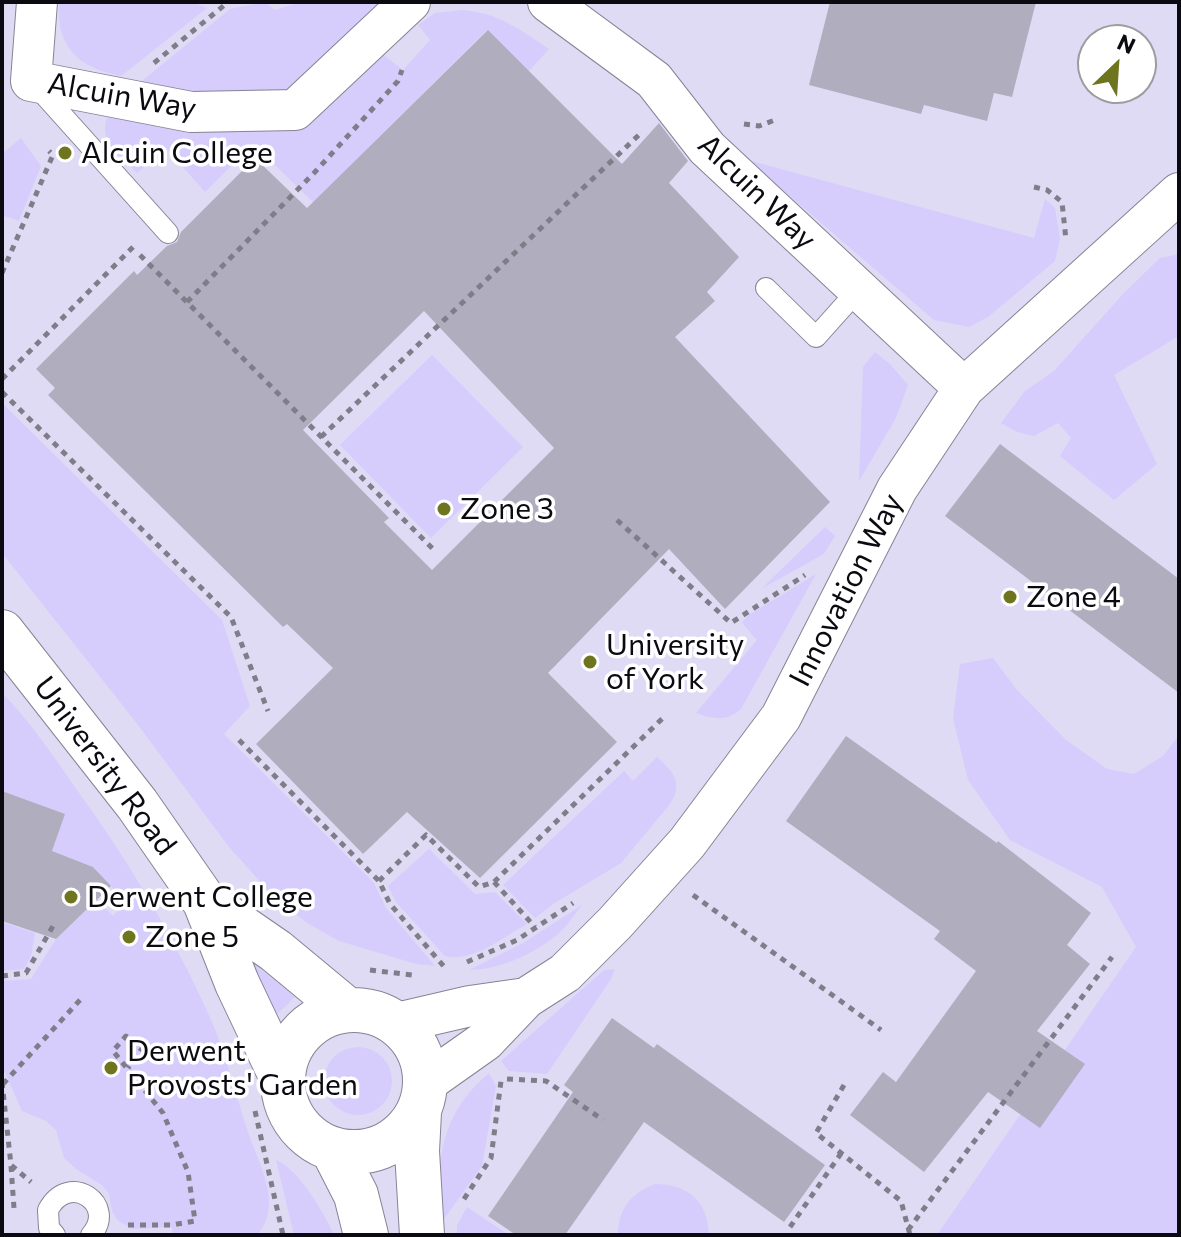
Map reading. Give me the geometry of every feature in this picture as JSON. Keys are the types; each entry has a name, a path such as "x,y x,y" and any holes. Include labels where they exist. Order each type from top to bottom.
{"street":[{"name":"Alcuin Way","path":"37,2 31,81 191,112 295,110 410,2"},
{"name":"Alcuin Way","path":"548,2 654,80 707,148 964,388"},
{"name":"Innovation Way","path":"423,1097 485,1041 526,998 565,973 687,843 781,717 897,489 964,388 1179,193"},
{"name":"University Road","path":"2,632 137,804 205,902 237,983 268,1093"},
{"name":"University Road","path":"205,902 276,951 346,1009"},
{"name":"Innovation Way","path":"397,1023 470,1006 526,998"},
{"path":"423,1097 398,1138 367,1152 333,1150 317,1143 303,1132 284,1098 268,1093 291,1045 314,1021 346,1009 364,1009 382,1014 397,1023 419,1048 423,1097 417,1151 439,1223"},
{"path":"333,1150 356,1195 366,1235"}],"lane":[{"name":"Alcuin Way","path":"31,81 168,233"},
{"path":"766,288 816,337 859,289"},
{"path":"55,1235 47,1218 53,1201 64,1193 85,1194 96,1205 95,1228"}],"path":[{"path":"113,96 227,3"},
{"path":"187,302 314,173 398,81 402,70"},
{"path":"321,437 672,103"},
{"path":"2,273 53,155 44,144"},
{"path":"1034,187 1047,190 1062,202 1071,288"},
{"path":"2,379 133,247"},
{"path":"160,275 435,551"},
{"path":"2,392 231,617 268,711"},
{"path":"617,520 731,623 810,572"},
{"path":"379,881 426,835 479,887 494,882 666,715"},
{"path":"239,740 379,881 390,904 441,963"},
{"path":"661,872 881,1030"},
{"path":"494,882 535,927"},
{"path":"447,971 517,940 586,894"},
{"path":"2,976 26,973 53,926"},
{"path":"909,1233 1112,957"},
{"path":"16,1221 3,1083 80,1000"},
{"path":"95,1228 195,1221 188,1172 163,1113 113,1051 126,1036 143,1047 128,1068"},
{"path":"439,1223 491,1158 502,1078 546,1081 603,1120"},
{"path":"844,1085 816,1133 901,1201 909,1233"},
{"path":"268,1093 283,1235"},
{"path":"790,1227 842,1152"},
{"path":"11,1165 53,1201"}],"shaded area":[{"name":"University of York","path":"2,2 1179,2 1179,1235 2,1235"},
{"path":"59,2 192,2 207,8 121,76 93,68 73,53 62,32"},
{"path":"265,2 275,10 300,2 380,2 368,19 293,92 184,93 142,81 230,9"},
{"path":"462,10 498,18 549,49 529,71 487,30 313,202 253,144 205,192 166,148 137,173 112,147 105,133 108,116 115,113 217,128 376,49 403,70 430,40 418,25 435,13"},
{"path":"21,138 41,166 19,221 2,215 2,154"},
{"path":"748,160 1034,238 1045,199 1055,208 1060,239 1055,261 988,317 969,327 934,320"},
{"path":"1179,254 1179,336 1114,375 1157,464 1114,500 1060,456 1071,438 1058,423 1034,436 1017,432 1001,423 1025,391 1054,371 1160,258"},
{"path":"875,352 908,385 896,418 859,481 863,367"},
{"path":"432,355 523,447 431,538 340,445"},
{"path":"2,403 222,620 250,706 224,734 374,883 386,908 435,966 416,964 339,941 307,923 275,898 229,847 135,721 2,553"},
{"path":"825,527 835,536 824,554 761,589"},
{"path":"816,574 741,709 720,718 696,713 757,640 742,623 747,616"},
{"path":"993,658 1017,690 1066,740 1107,769 1134,774 1163,756 1179,735 1179,1235 937,1235 1136,947 1102,887 1010,840 968,780 953,718 960,664"},
{"name":"Derwent Provosts' Garden","path":"2,693 41,740 115,845 198,991 222,1049 267,1185 269,1211 257,1235 173,1235 172,1227 132,1229 117,1220 109,1194 102,1185 64,1158 56,1130 46,1121 22,1111 2,1066 2,981 31,979 56,939 97,900 113,916 126,902 93,867 52,851 65,814 2,791"},
{"path":"657,757 675,778 676,790 670,804 621,863 535,918 503,885 624,771 633,781"},
{"path":"429,849 475,894 495,892 527,924 477,952 466,956 445,956 396,902 388,886"},
{"path":"582,905 561,932 538,948 504,964 469,970 523,943"},
{"path":"2,922 35,933 31,956 24,969 2,971"},
{"path":"246,957 295,997 274,1017"},
{"path":"615,969 547,1074 509,1071 501,1061 604,970"},
{"path":"358,1047 382,1057 392,1081 382,1105 358,1115 334,1105 324,1081 334,1057"},
{"path":"489,1073 496,1086 482,1166 444,1219 440,1177 445,1139 461,1104"},
{"path":"276,1160 302,1182 334,1235 294,1235"},
{"path":"655,1184 678,1187 694,1197 705,1213 709,1235 618,1235 620,1217 628,1203 639,1192"},
{"path":"467,1207 509,1235 457,1235 457,1225"}],"building":[{"path":"830,2 1036,2 1012,97 994,93 987,121 924,105 921,114 809,85"},
{"path":"488,30 622,164 659,123 688,161 669,183 739,257 707,292 715,301 675,337 830,502 725,609 669,549 548,673 617,742 480,878 407,812 363,854 256,744 333,668 287,624 283,627 48,395 55,388 36,369 134,271 137,275 167,246 177,242 181,232 255,158 307,208","holes":["424,311 554,448 432,570 384,522 389,518 303,430"]},
{"path":"1000,444 1179,579 1179,693 945,516"},
{"path":"846,736 998,841 1091,913 1067,945 1090,964 1037,1031 1085,1064 1040,1128 988,1092 924,1172 850,1115 883,1072 896,1082 976,971 934,939 940,931 786,821"},
{"path":"2,791 65,814 52,851 93,867 111,886 56,939 2,921"},
{"path":"612,1018 654,1048 657,1044 825,1165 784,1222 644,1122 565,1235 516,1235 488,1216 573,1092 564,1085"}],"place":[{"name":"Alcuin College","path":"65,153"},
{"name":"Zone 3","path":"444,509"},
{"name":"Zone 4","path":"1010,597"},
{"name":"University of York","path":"590,662"},
{"name":"Derwent College","path":"71,897"},
{"name":"Zone 5","path":"129,937"},
{"name":"Derwent Provosts' Garden","path":"111,1068"}]}
